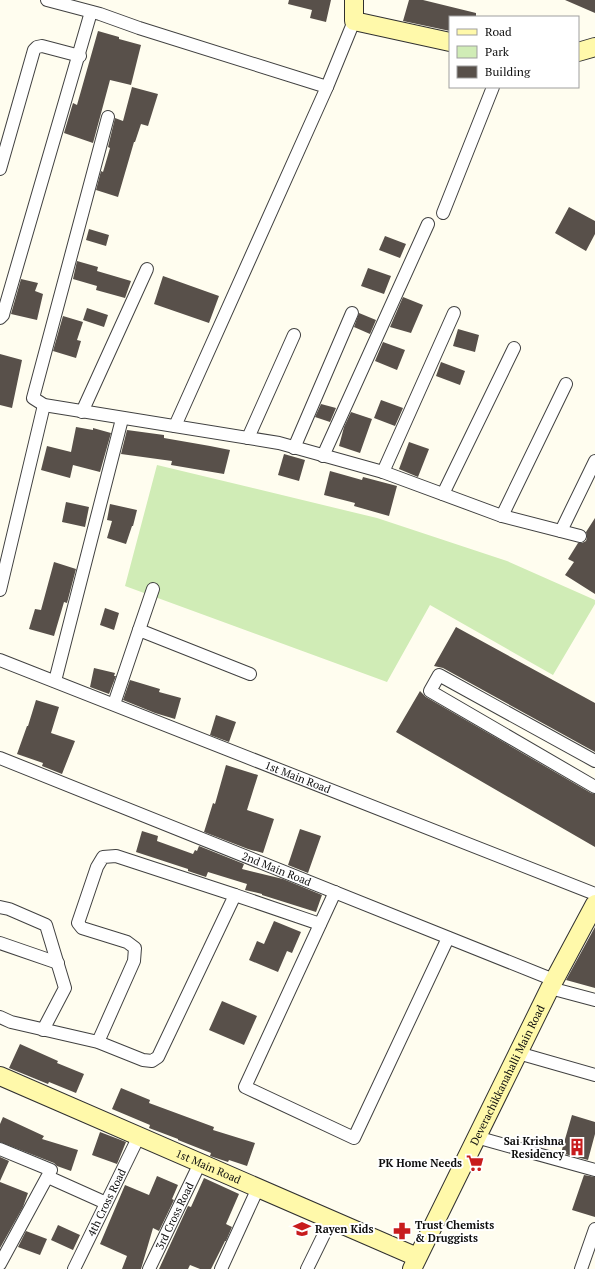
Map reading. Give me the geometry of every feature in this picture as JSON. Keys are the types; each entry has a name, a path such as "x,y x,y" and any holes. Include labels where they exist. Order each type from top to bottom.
{"street":[{"path":"47,0 91,12 327,87"},
{"path":"175,426 327,87 354,21 354,0"},
{"path":"0,318 3,315 80,56 91,12"},
{"path":"354,21 449,42"},
{"path":"0,169 34,50 37,47 42,46 80,56"},
{"path":"579,52 595,47"},
{"path":"444,213 493,88"},
{"path":"108,117 33,398 44,405 82,412 279,443 383,472 502,516 580,536"},
{"path":"323,456 428,224"},
{"path":"82,412 146,269"},
{"path":"294,448 352,313"},
{"path":"383,472 454,313"},
{"path":"248,438 294,335"},
{"path":"443,494 514,348"},
{"path":"502,516 566,384"},
{"path":"0,590 44,405"},
{"path":"55,681 122,419"},
{"path":"561,531 595,461"},
{"path":"114,704 153,589"},
{"path":"139,630 250,674"},
{"name":"1st Main Road","path":"0,660 595,894"},
{"path":"595,761 439,675 430,691 595,787"},
{"name":"2nd Main Road","path":"0,758 335,892 448,938 552,984 595,1000"},
{"path":"98,1042 134,961 135,948 126,942 82,928 78,923 97,867 103,857 116,856 320,924"},
{"path":"335,892 245,1087 354,1138 448,938"},
{"path":"0,1017 10,1022 98,1042 143,1060 152,1061 158,1057 235,895"},
{"name":"Deverachikkanahalli Main Road","path":"415,1263 552,984 595,904"},
{"path":"0,907 9,909 46,925 65,988 43,1030"},
{"path":"0,943 58,963"},
{"path":"518,1053 595,1074"},
{"name":"1st Main Road","path":"0,1076 331,1220 415,1263"},
{"name":"4th Cross Road","path":"74,1269 139,1136"},
{"path":"476,1137 595,1170"},
{"path":"0,1149 51,1170 0,1264"},
{"name":"3rd Cross Road","path":"149,1269 200,1162"},
{"path":"48,1177 106,1203"},
{"path":"221,1269 258,1188"},
{"path":"307,1269 331,1220"},
{"path":"581,1269 595,1229"}],"green space":[{"path":"157,465 377,518 507,561 595,600 595,604 553,675 430,605 387,682 125,586"}],"building":[{"path":"289,0 331,0 326,22 310,18 312,10 288,4"},
{"path":"409,0 423,0 476,13 476,16 449,16 449,31 403,21"},
{"path":"565,0 595,0 595,13"},
{"path":"98,31 141,45 131,85 110,80 93,143 64,133 73,103 77,105"},
{"path":"132,87 158,94 148,126 141,124 134,142 118,197 96,190 101,171 103,172 110,148 108,147 115,118 123,121"},
{"path":"569,207 595,221 595,234 586,251 555,233"},
{"path":"89,229 109,235 106,246 86,240"},
{"path":"385,236 406,244 400,258 379,250"},
{"path":"77,261 98,267 97,271 131,281 125,298 96,290 97,286 73,279"},
{"path":"368,268 391,276 384,294 361,286"},
{"path":"163,276 219,296 209,323 154,304"},
{"path":"21,279 38,283 35,291 43,294 37,320 11,314"},
{"path":"403,297 423,305 411,333 390,327"},
{"path":"87,308 108,315 104,327 83,320"},
{"path":"359,313 376,320 370,334 354,327"},
{"path":"63,316 83,322 77,340 81,341 76,358 53,351"},
{"path":"458,329 479,335 475,352 453,346"},
{"path":"383,342 405,350 397,370 375,361"},
{"path":"0,354 22,360 12,408 0,405"},
{"path":"441,362 465,371 460,385 436,376"},
{"path":"381,400 403,408 395,426 374,418"},
{"path":"321,404 336,408 330,422 315,417"},
{"path":"351,412 372,419 360,453 339,446 344,427"},
{"path":"76,427 93,430 93,428 111,433 100,472 73,465 70,478 41,470 47,446 71,452"},
{"path":"127,430 164,435 164,438 230,450 224,474 171,465 172,461 121,454"},
{"path":"409,442 429,449 418,477 399,469"},
{"path":"284,454 305,460 299,481 278,475"},
{"path":"330,471 362,480 363,477 397,486 389,516 354,506 355,503 324,495"},
{"path":"66,502 89,507 85,527 62,522"},
{"path":"110,504 137,510 126,544 107,538 112,521 107,520"},
{"path":"595,518 595,594 565,575 574,562 568,559 578,543 586,541 586,532"},
{"path":"54,562 76,569 67,603 64,602 54,636 29,629 35,609 41,610"},
{"path":"105,608 119,613 114,630 100,625"},
{"path":"456,627 595,703 595,752 443,668 434,666"},
{"path":"94,668 115,673 114,676 116,676 109,694 90,687"},
{"path":"130,680 160,689 159,692 181,698 175,719 155,713 123,700"},
{"path":"420,691 426,697 595,794 595,847 396,732"},
{"path":"36,700 59,707 51,733 75,741 62,774 42,766 43,763 17,754"},
{"path":"216,715 236,722 229,742 210,735"},
{"path":"226,765 258,775 247,810 274,819 263,853 248,849 204,832 213,803 215,804"},
{"path":"300,829 321,836 308,873 288,865"},
{"path":"142,831 158,836 157,841 193,854 195,850 197,851 199,846 244,864 242,869 283,879 322,895 316,912 262,894 245,890 247,884 208,872 206,877 188,871 188,869 136,852"},
{"path":"274,921 301,932 292,953 287,951 278,972 249,960 257,941 264,944"},
{"path":"595,927 595,988 566,980"},
{"path":"222,1001 257,1016 244,1045 209,1030"},
{"path":"20,1044 58,1061 57,1063 84,1074 76,1093 49,1082 48,1084 9,1068"},
{"path":"121,1088 150,1100 149,1103 214,1127 213,1130 255,1143 247,1166 210,1156 211,1153 149,1128 150,1125 112,1109"},
{"name":"Sai Krishna Residency","path":"572,1115 595,1122 595,1134 588,1160 561,1153"},
{"path":"3,1117 44,1136 42,1139 78,1150 71,1171 0,1142 0,1124"},
{"path":"100,1132 126,1142 117,1164 92,1155"},
{"path":"0,1157 9,1161 0,1181"},
{"path":"584,1175 595,1177 595,1217 572,1210"},
{"path":"157,1176 178,1185 172,1199 174,1200 159,1231 153,1228 141,1269 122,1269 127,1256 100,1244 125,1185 149,1195"},
{"path":"204,1178 239,1194 226,1224 232,1227 226,1241 211,1269 200,1269 190,1265 188,1269 159,1269 188,1206 191,1207"},
{"path":"0,1182 28,1193 23,1207 0,1248"},
{"path":"58,1225 80,1235 73,1250 51,1240"},
{"path":"26,1231 47,1239 40,1255 18,1247"}],"place":[{"name":"Sai Krishna Residency","path":"577,1147"},
{"name":"PK Home Needs","path":"475,1163"},
{"name":"Rayen Kids","path":"302,1229"},
{"name":"Trust Chemists & Druggists","path":"402,1231"}]}
